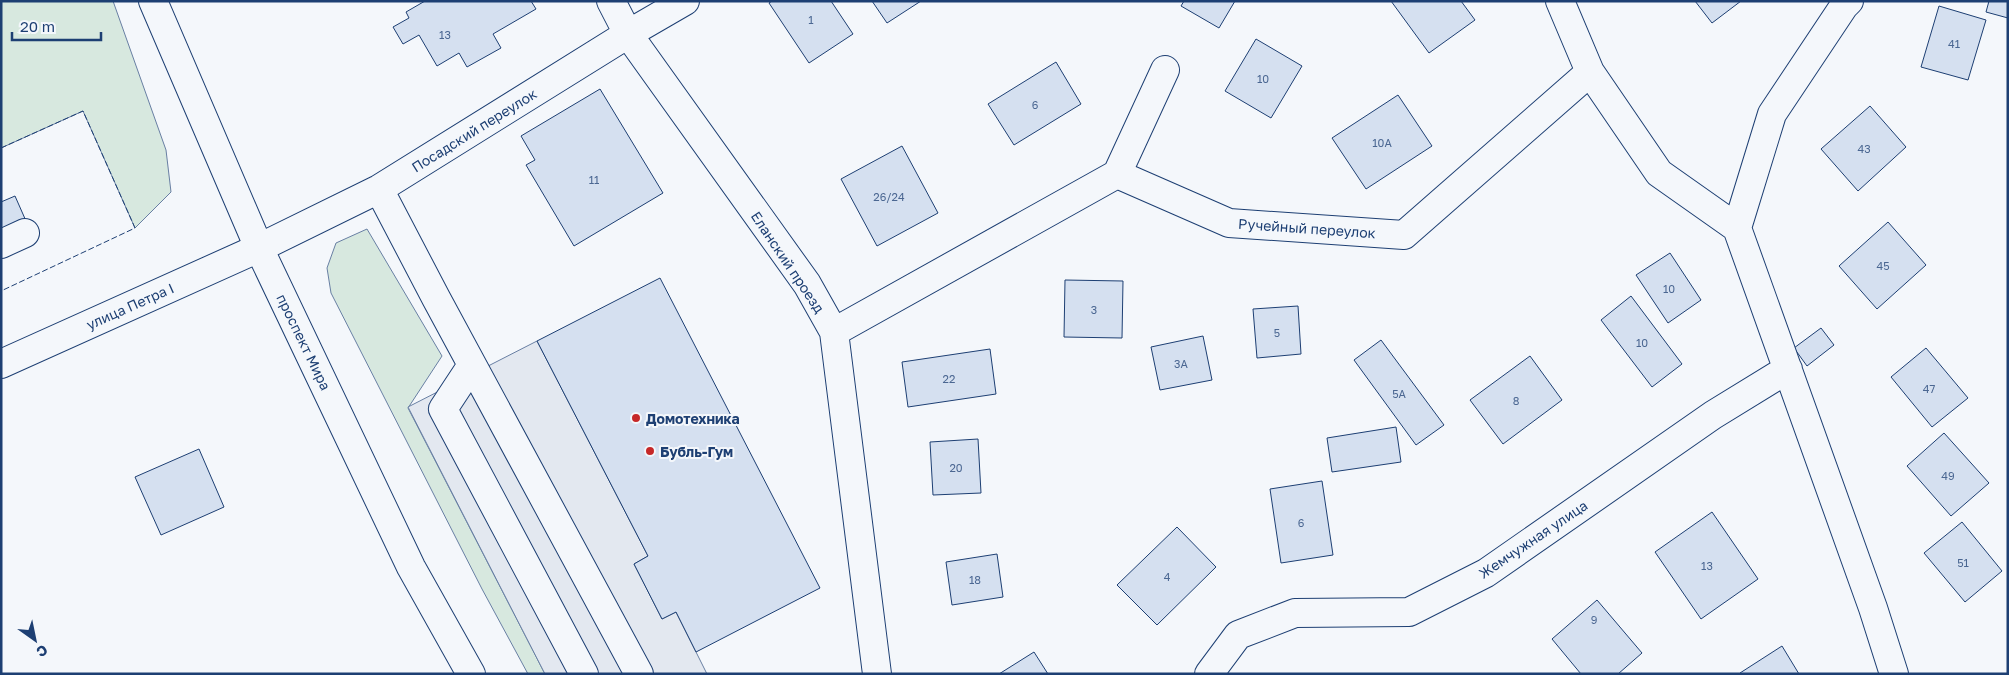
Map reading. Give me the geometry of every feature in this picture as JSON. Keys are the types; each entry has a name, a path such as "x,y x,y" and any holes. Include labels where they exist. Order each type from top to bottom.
{"street":[{"name":"проспект Мира","path":"153,1 259,248 411,567 471,674"},
{"name":"Еланский проезд","path":"610,1 628,34 807,284 834,332 877,674"},
{"name":"Посадский переулок","path":"259,248 379,189 628,34 685,1"},
{"path":"1560,1 1590,72 1659,172 1738,228 1873,608 1894,674"},
{"path":"1738,228 1772,114 1844,6 1850,1"},
{"path":"834,332 1117,174 1165,70"},
{"name":"Ручейный переулок","path":"1117,174 1229,223 1404,235 1590,72"},
{"path":"379,189 639,674"},
{"name":"улица Петра I","path":"1,364 259,248"},
{"path":"472,365 443,409 584,674"},
{"name":"Жемчужная улица","path":"1209,674 1238,635 1294,613 1409,612 1486,573 1713,415 1788,369"}],"shaded area":[{"path":"1,1 113,1 166,150 171,192 135,228 83,111 1,148"},
{"path":"367,229 442,356 408,408 545,674 528,674 482,589 331,293 327,268 336,243"},
{"path":"537,341 648,556 634,564 662,619 676,612 707,674 545,674 408,407"}],"building":[{"path":"425,1 531,1 536,9 493,34 501,48 467,67 459,53 437,66 419,35 403,44 393,27 409,18 406,12"},
{"path":"772,1 831,1 853,34 809,63 769,3"},
{"path":"872,1 921,1 887,23"},
{"path":"1184,1 1235,1 1219,28 1181,6"},
{"path":"1391,1 1461,1 1475,20 1429,53"},
{"path":"1695,1 1741,1 1712,23"},
{"path":"1989,1 2008,1 2008,18 1986,12"},
{"path":"1939,6 1986,20 1968,80 1921,67"},
{"path":"1256,39 1302,66 1271,118 1225,91"},
{"path":"1056,62 1081,104 1014,145 988,104"},
{"path":"600,89 663,193 574,246 526,165 535,160 521,136"},
{"path":"1398,95 1432,146 1366,189 1332,138"},
{"path":"1870,106 1906,147 1858,191 1821,149"},
{"path":"902,146 938,213 877,246 841,179"},
{"path":"15,196 26,221 1,231 1,202"},
{"path":"1888,222 1926,265 1877,309 1839,266"},
{"path":"1670,253 1701,300 1668,323 1636,275"},
{"path":"660,278 820,588 696,652 676,612 662,619 634,564 648,556 537,341"},
{"path":"1065,280 1123,281 1122,338 1064,337"},
{"path":"1631,296 1682,364 1652,387 1601,320"},
{"path":"1298,306 1301,354 1257,358 1253,309"},
{"path":"1821,328 1834,345 1807,366 1794,348"},
{"path":"1203,336 1212,380 1160,390 1151,347"},
{"path":"1381,340 1444,425 1416,445 1354,360"},
{"path":"1926,348 1968,398 1932,427 1891,377"},
{"path":"990,349 996,394 908,407 902,362"},
{"path":"1530,356 1562,400 1503,444 1470,400"},
{"path":"1396,427 1401,462 1332,472 1327,438"},
{"path":"1944,433 1989,483 1951,516 1907,466"},
{"path":"978,439 981,493 933,495 930,442"},
{"path":"199,449 224,507 161,535 135,477"},
{"path":"1322,481 1333,555 1281,563 1270,489"},
{"path":"1712,512 1758,579 1701,619 1655,552"},
{"path":"1962,522 2002,571 1965,602 1924,553"},
{"path":"1177,527 1216,567 1157,625 1117,585"},
{"path":"997,554 1003,597 952,605 946,562"},
{"path":"1597,600 1642,653 1618,674 1581,674 1552,639"},
{"path":"1782,646 1799,674 1740,674 1740,673"},
{"path":"1034,652 1048,674 999,674"}],"fence":[{"path":"1,148 83,111 135,228 1,291"}],"place":[{"name":"Домотехника","path":"636,418"},
{"name":"Бубль-Гум","path":"650,451"}]}
